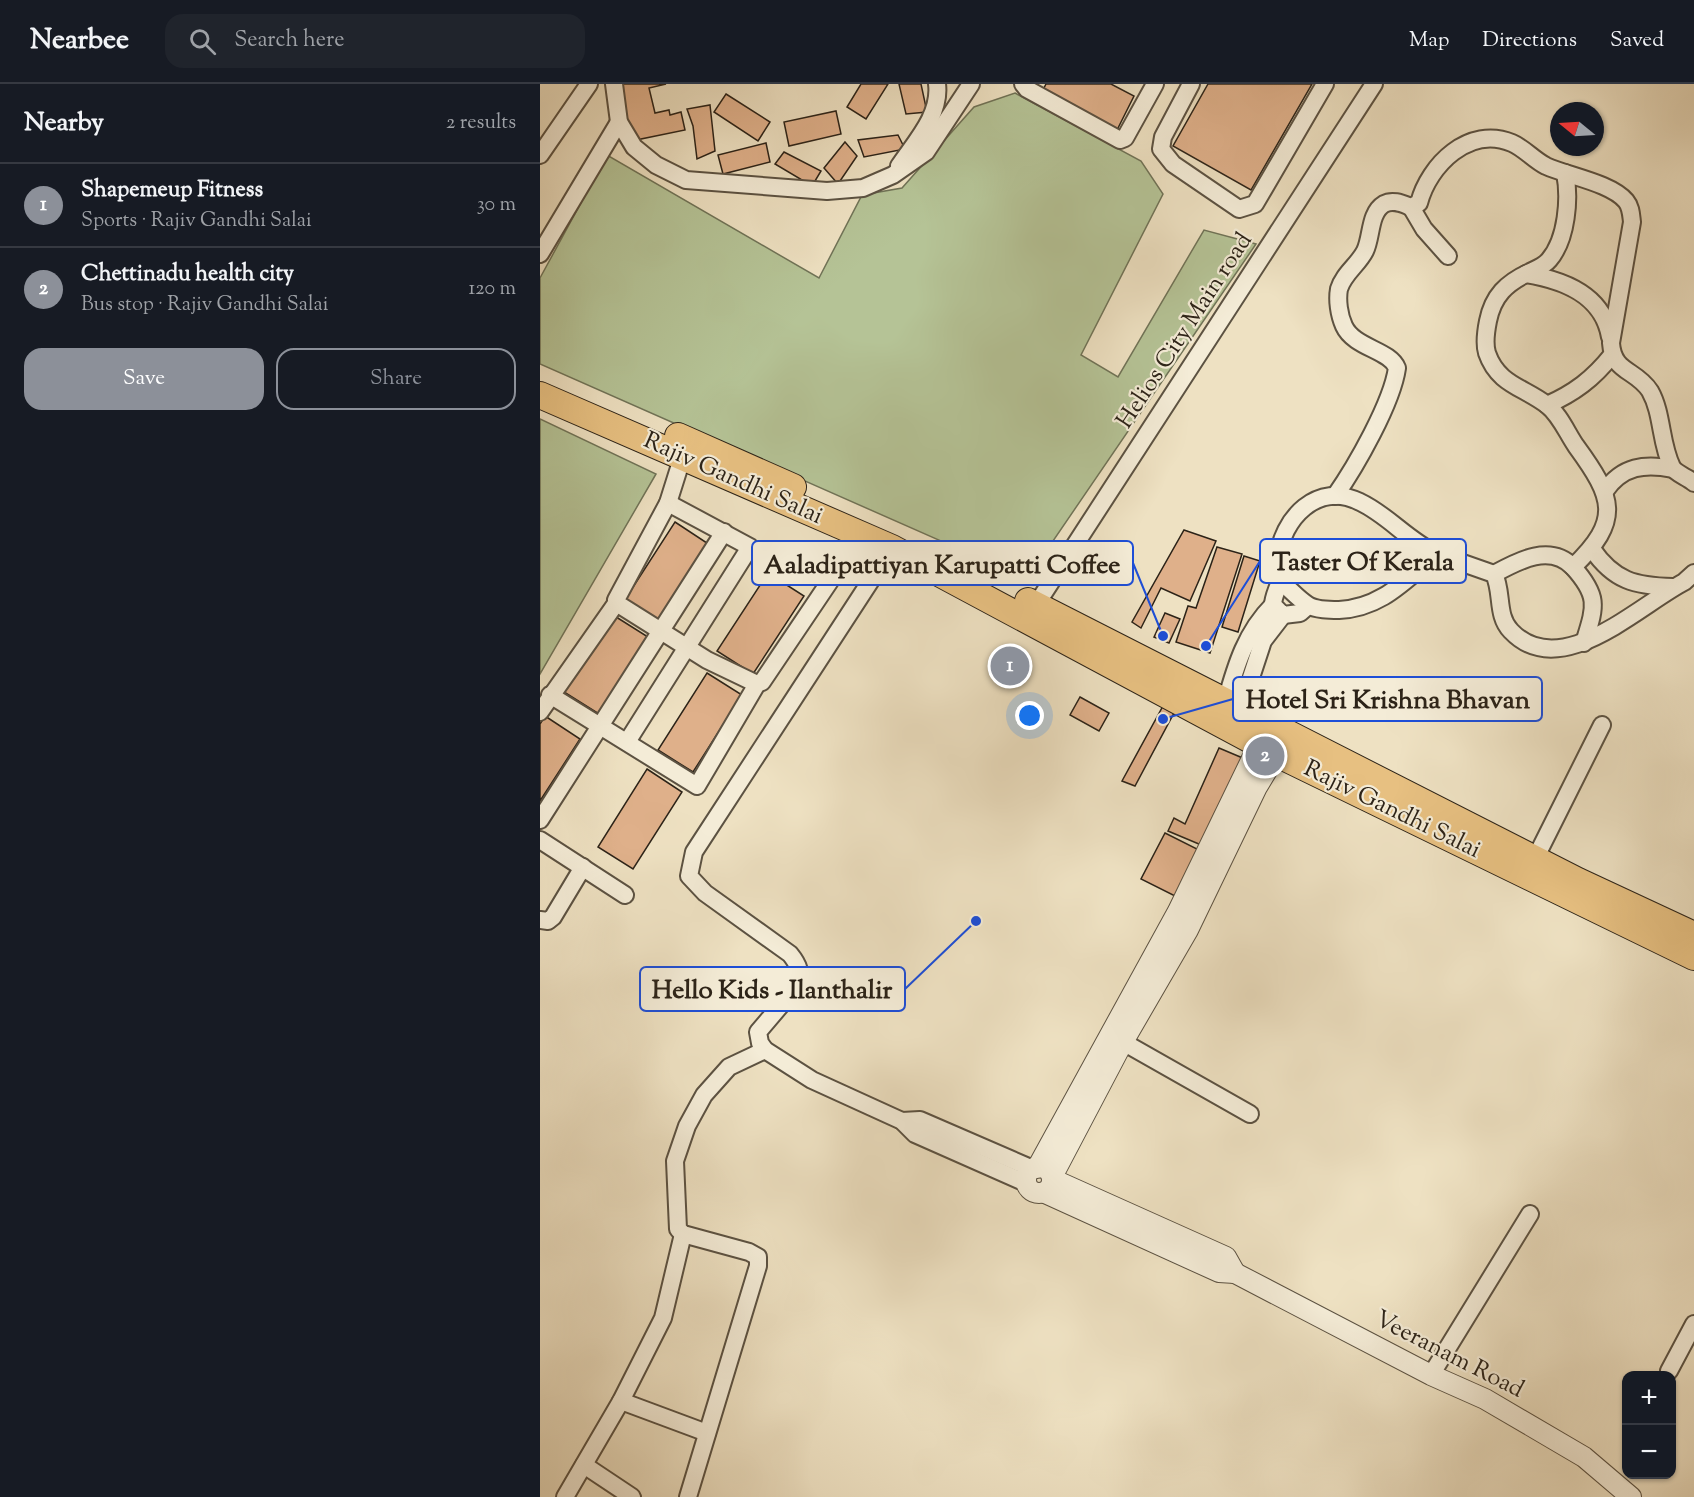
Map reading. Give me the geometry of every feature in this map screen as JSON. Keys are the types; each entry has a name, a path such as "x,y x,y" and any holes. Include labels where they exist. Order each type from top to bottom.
{"main road":[{"name":"Rajiv Gandhi Salai","path":"540,377 861,535 892,548 1268,749 1694,957"},
{"name":"Rajiv Gandhi Salai","path":"540,395 685,448 897,532 1535,859 1694,935"}],"street":[{"path":"540,154 589,84"},
{"path":"614,84 619,122 634,147 656,165 686,180 740,182 827,191 863,188 893,175 926,153 971,84"},
{"path":"893,175 934,110 939,96 937,84"},
{"path":"1023,84 1027,89 1120,140 1125,138 1155,84"},
{"path":"1191,84 1163,137 1161,149 1173,164 1239,209 1255,204 1326,84"},
{"name":"Helios City Main road","path":"1036,605 1374,84"},
{"path":"540,254 619,122"},
{"path":"1411,207 1419,203 1427,178 1438,164 1465,145 1481,140 1511,142 1545,165 1606,188 1625,199 1630,207 1632,222 1611,349 1598,373 1572,394 1547,405"},
{"path":"1565,173 1569,193 1565,222 1555,249 1549,260 1507,284 1493,301 1486,333 1486,349 1491,364 1511,385 1547,405 1589,462 1605,491 1606,522 1603,533 1592,549 1573,567"},
{"path":"1335,496 1353,471 1381,413 1397,368 1391,359 1358,342 1345,329 1340,316 1339,290 1343,280 1366,250 1376,213 1385,204 1396,202 1411,207 1424,229 1448,256"},
{"path":"1526,274 1558,281 1593,300 1603,312 1611,349 1621,368 1639,378 1649,390 1656,405 1661,434 1673,469"},
{"path":"540,712 617,602 618,596 668,503 685,448"},
{"path":"1605,491 1613,479 1629,470 1648,465 1673,469 1694,483"},
{"path":"1278,610 1280,548 1297,513 1312,500 1348,496 1363,503 1420,546 1494,574 1515,562 1540,556 1561,557 1586,580 1594,596 1592,617 1584,644"},
{"path":"627,742 750,547 668,503"},
{"path":"540,820 724,532"},
{"path":"550,695 697,786 757,684 762,682 861,535"},
{"path":"892,548 694,852 688,869 689,876 705,893 790,954 798,963 800,976 798,985 758,1032 760,1044 765,1050 812,1080 902,1121 915,1134 1034,1176"},
{"path":"1592,549 1608,570 1628,582 1673,588"},
{"path":"1280,580 1308,606 1329,610 1367,606 1381,599 1437,554"},
{"path":"1494,574 1503,620 1511,631 1525,641 1554,650 1584,644 1694,573"},
{"path":"617,602 706,660 757,684"},
{"path":"1234,704 1237,663 1251,631 1278,610 1300,613 1308,606"},
{"path":"1535,859 1602,725"},
{"path":"1034,1176 1185,915 1268,749"},
{"path":"540,840 625,895"},
{"path":"540,920 548,921 553,917 583,867"},
{"path":"1034,1176 1123,1042 1128,1017"},
{"path":"1123,1042 1250,1114"},
{"path":"688,1497 758,1266 758,1257 749,1252 683,1234 678,1229 675,1161 687,1126 704,1095 729,1067 765,1050"},
{"name":"Veeranam Road","path":"1034,1176 1226,1257 1235,1273 1431,1375 1485,1398 1584,1457 1631,1497"},
{"path":"1431,1375 1530,1214"},
{"path":"566,1497 621,1401 663,1318 683,1234"},
{"path":"1669,1371 1694,1324"},
{"path":"621,1401 707,1433"},
{"path":"584,1465 632,1497"}],"green space":[{"path":"1015,93 1141,161 1163,194 1081,355 1118,377 1204,230 1256,244 1027,579 540,364 540,278 607,155 819,278 862,195 902,188 974,107"},
{"path":"540,419 656,474 540,674"}],"building":[{"path":"619,84 666,84 649,88 655,113 669,110 670,115 681,112 685,130 631,141"},
{"path":"861,84 888,84 866,119 847,107"},
{"path":"899,84 921,84 927,112 906,114"},
{"path":"1046,84 1111,84 1134,96 1117,130 1042,92"},
{"path":"1208,84 1312,84 1251,190 1173,146"},
{"path":"726,94 770,122 758,141 714,112"},
{"path":"710,105 715,151 697,159 693,126 687,109"},
{"path":"836,111 841,134 789,146 784,122"},
{"path":"898,135 905,149 864,157 858,140"},
{"path":"845,142 857,156 838,184 824,168"},
{"path":"766,143 770,162 723,174 718,155"},
{"path":"784,152 821,171 812,186 775,164"},
{"path":"675,522 710,545 660,624 624,601"},
{"path":"1184,530 1216,541 1190,601 1161,588 1141,628 1132,622"},
{"path":"1217,547 1242,554 1210,653 1176,642 1188,606 1196,608"},
{"path":"1244,556 1260,561 1238,632 1222,627"},
{"path":"768,573 804,596 753,674 717,651"},
{"path":"1165,613 1180,619 1169,643 1154,637"},
{"path":"613,615 648,637 599,714 564,692"},
{"path":"707,673 742,695 693,772 658,750"},
{"path":"1080,697 1109,713 1099,731 1070,715"},
{"path":"1163,706 1175,711 1135,786 1122,781"},
{"path":"545,716 580,739 540,801 540,724"},
{"path":"1219,748 1245,759 1206,847 1168,831 1174,818 1185,824"},
{"path":"647,769 682,792 633,869 598,847"},
{"path":"1165,833 1201,851 1177,897 1141,879"}],"place":[{"name":"Aaladipattiyan Karupatti Coffee","path":"1163,636"},
{"name":"Taster Of Kerala","path":"1206,646"},
{"name":"Shapemeup Fitness","path":"1010,666"},
{"name":"Hotel Sri Krishna Bhavan","path":"1163,719"},
{"name":"Chettinadu health city","path":"1265,756"},
{"name":"Hello Kids - Ilanthalir","path":"976,921"}]}
